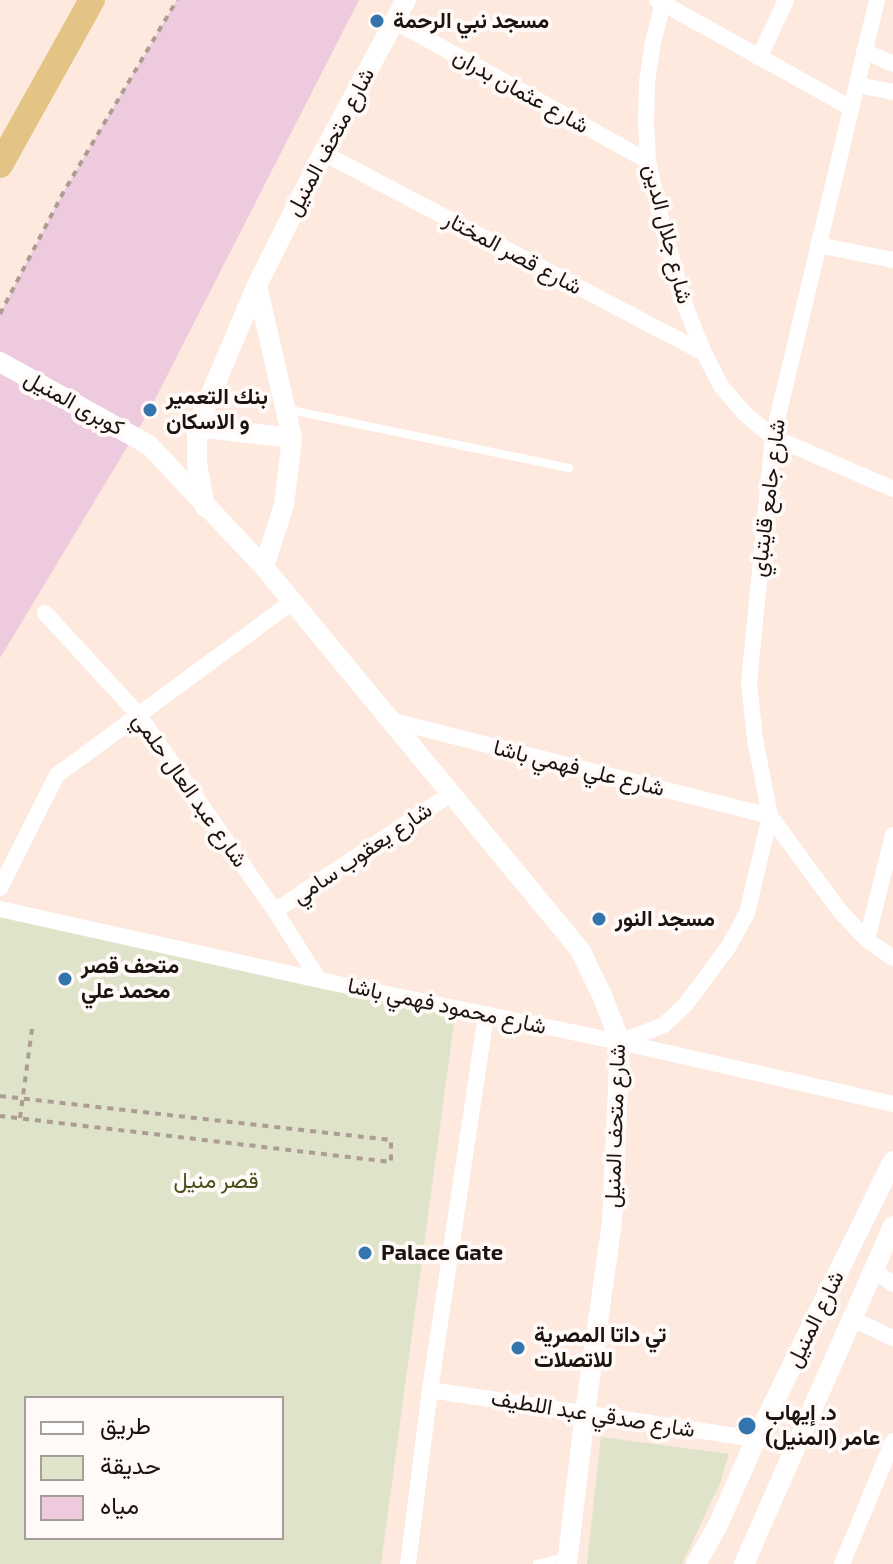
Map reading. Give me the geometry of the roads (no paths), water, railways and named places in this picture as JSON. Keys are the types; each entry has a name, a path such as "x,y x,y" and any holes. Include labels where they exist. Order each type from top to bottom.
{"highway":[{"path":"0,165 92,0"}],"street":[{"name":"شارع متحف المنيل","path":"205,507 197,463 197,427 257,285 323,153 406,0"},
{"path":"759,58 786,0"},
{"name":"شارع جامع قايتباي","path":"877,0 773,437 749,683 755,739 770,816 820,886 867,940 893,958"},
{"path":"661,1 851,108"},
{"name":"شارع جلال الدين","path":"661,1 647,82 648,161 686,308 704,353 729,395 745,414 773,437 893,489"},
{"name":"شارع عثمان بدران","path":"394,21 648,161"},
{"path":"864,51 893,64"},
{"path":"857,85 893,92"},
{"name":"شارع قصر المختار","path":"323,153 704,353"},
{"path":"818,245 893,260"},
{"path":"257,285 292,438 284,505 264,567"},
{"name":"كوبرى المنيل","path":"0,362 149,445"},
{"path":"197,427 292,438"},
{"name":"شارع متحف المنيل","path":"149,445 264,567 387,720 580,950 620,1042 612,1222 567,1560"},
{"path":"0,888 57,775 292,602"},
{"name":"شارع عبد العال حلمي","path":"45,613 138,714 275,911 319,980"},
{"name":"شارع علي فهمي باشا","path":"387,720 770,816"},
{"name":"شارع يعقوب سامي","path":"275,911 449,795"},
{"path":"620,1042 664,1025 686,1004 729,946 747,913 770,816"},
{"path":"867,940 893,835"},
{"name":"شارع محمود فهمي باشا","path":"0,909 893,1104"},
{"path":"408,1564 430,1390 486,1015"},
{"name":"شارع المنيل","path":"696,1564 718,1525 756,1439 893,1161"},
{"name":"شارع المنيل","path":"744,1564 893,1226"},
{"path":"873,1270 893,1284"},
{"path":"850,1318 893,1338"},
{"name":"شارع صدقي عبد اللطيف","path":"430,1390 756,1439"},
{"path":"842,1564 893,1441"}],"lane":[{"path":"285,409 569,468"},
{"path":"537,1564 567,1560"}],"water":[{"path":"177,0 359,0 149,411 0,658 0,314 63,193"}],"place":[{"name":"مسجد نبي الرحمة","path":"377,21"},
{"name":"بنك التعمير و الاسكان","path":"150,410"},
{"name":"مسجد النور","path":"599,919"},
{"name":"متحف قصر محمد علي","path":"65,979"},
{"name":"Palace Gate","path":"365,1253"},
{"name":"تي داتا المصرية للاتصلات","path":"518,1348"},
{"name":"د. إيهاب عامر (المنيل)","path":"747,1426"}],"park label":[{"name":"قصر منيل","path":"216,1181"}]}
